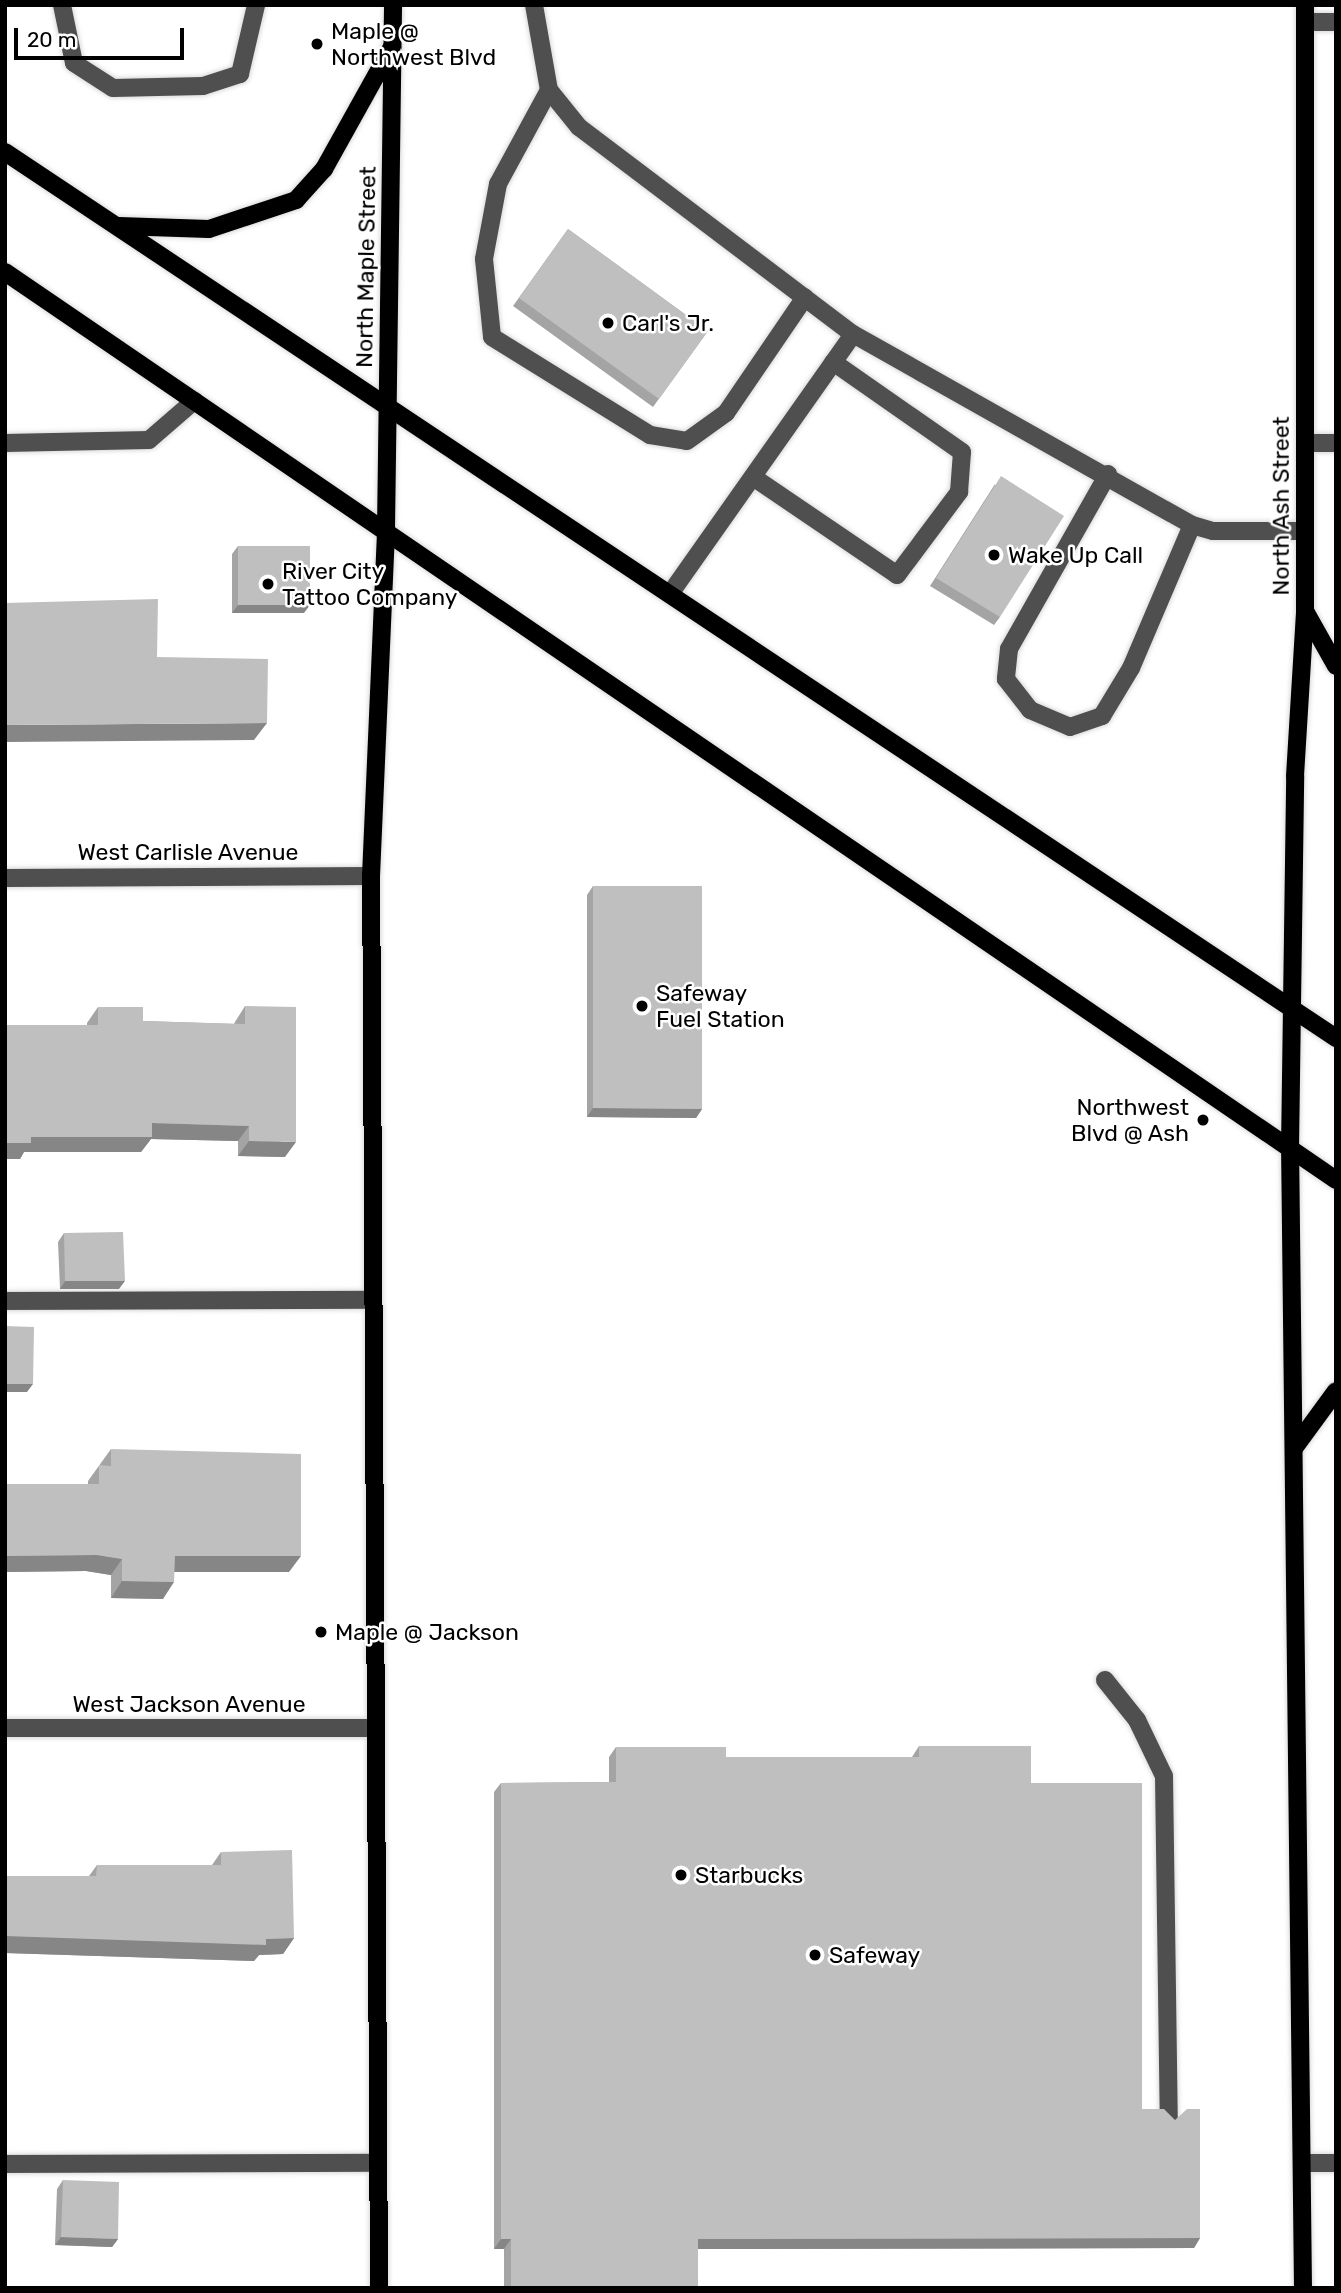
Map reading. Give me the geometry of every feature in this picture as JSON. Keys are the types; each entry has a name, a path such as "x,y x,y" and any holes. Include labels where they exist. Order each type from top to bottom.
{"main road":[{"name":"North Maple Street","path":"379,2288 370,1300 370,876 386,530 393,5"},
{"name":"North Ash Street","path":"1303,2288 1290,1006 1305,611 1305,14"},
{"path":"117,226 209,229 250,221 296,200 324,169 393,44"},
{"path":"5,152 672,591 1336,1038"},
{"path":"5,272 1336,1180"},
{"path":"1305,611 1336,666"},
{"path":"1295,1447 1336,1391"}],"street":[{"path":"62,5 74,63 113,88 203,86 240,74 256,5"},
{"path":"534,5 548,90 579,127 853,334 1108,474 1192,525 1213,531 1305,531"},
{"path":"1305,14 1336,22"},
{"path":"548,90 498,184 484,259 492,337 650,435 687,441 726,413 805,297"},
{"path":"672,591 853,334"},
{"path":"752,477 897,575 959,492 962,452 833,362"},
{"path":"5,443 149,440 194,401"},
{"path":"1306,443 1336,443"},
{"path":"1108,474 1009,649 1006,679 1030,710 1070,727 1102,716 1131,668 1192,525"},
{"name":"West Carlisle Avenue","path":"5,878 370,876"},
{"path":"5,1301 370,1300"},
{"path":"1105,1679 1137,1720 1164,1776 1169,2118"},
{"name":"West Jackson Avenue","path":"5,1728 373,1728"},
{"path":"5,2164 378,2163"},
{"path":"1302,2163 1336,2163"}],"building":[{"name":"Carl's Jr.","path":"568,229 708,331 659,399 519,298"},
{"name":"Wake Up Call","path":"1001,476 1064,516 1000,617 936,578"},
{"name":"River City Tattoo Company","path":"238,546 310,546 310,605 238,605"},
{"path":"158,599 157,657 268,659 267,723 5,725 5,603"},
{"name":"Safeway Fuel Station","path":"593,886 702,886 702,1109 593,1108"},
{"path":"245,1006 296,1007 296,1142 249,1141 249,1126 152,1123 152,1137 31,1137 31,1143 5,1143 5,1025 98,1025 98,1007 143,1007 143,1021 245,1024"},
{"path":"123,1232 125,1281 65,1281 64,1233"},
{"path":"5,1326 34,1327 33,1384 5,1384"},
{"path":"111,1449 301,1454 301,1556 175,1556 174,1582 122,1581 122,1559 97,1555 5,1556 5,1484 99,1484 99,1465 111,1466"},
{"name":"Safeway","path":"919,1746 1031,1746 1031,1783 1142,1783 1142,2109 1164,2109 1175,2120 1187,2109 1200,2109 1200,2238 698,2239 698,2288 511,2288 511,2239 501,2239 501,1783 616,1782 616,1747 726,1747 726,1757 919,1757"},
{"path":"292,1850 294,1938 266,1939 266,1945 6,1936 5,1971 5,1876 96,1876 97,1865 221,1865 221,1852"},
{"path":"63,2180 119,2182 118,2239 61,2237"}],"place":[{"name":"Maple @ Northwest Blvd","path":"317,44"},
{"name":"Carl's Jr.","path":"608,323"},
{"name":"Wake Up Call","path":"994,555"},
{"name":"River City Tattoo Company","path":"268,584"},
{"name":"Safeway Fuel Station","path":"642,1006"},
{"name":"Northwest Blvd @ Ash","path":"1203,1120"},
{"name":"Maple @ Jackson","path":"321,1632"},
{"name":"Starbucks","path":"681,1875"},
{"name":"Safeway","path":"815,1955"}]}
